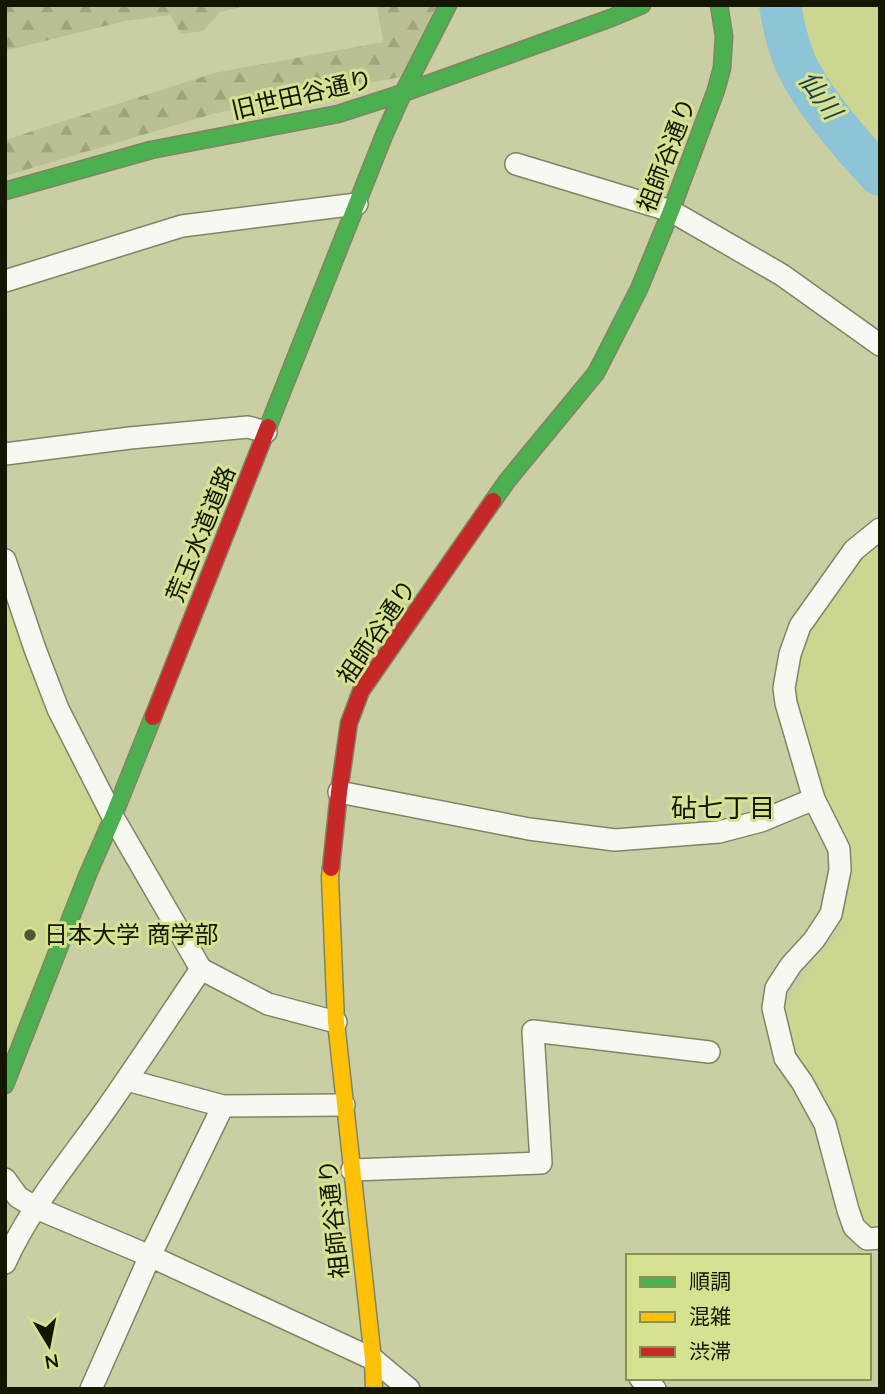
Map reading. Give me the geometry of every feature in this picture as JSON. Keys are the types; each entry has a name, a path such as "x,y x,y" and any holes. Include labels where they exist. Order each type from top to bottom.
{"street":[{"name":"荒玉水道道路","path":"5,1085 357,204 403,93 449,5"},
{"name":"旧世田谷通り","path":"5,191 150,150 338,114 403,93 642,5"},
{"name":"祖師谷通り","path":"374,1389 336,1022 330,877 349,723 361,691 507,481 596,373 639,289 716,90 722,68 724,36 719,5"},
{"path":"516,164 671,211 782,275 880,345"},
{"path":"5,281 182,226 357,204"},
{"path":"5,454 248,427 266,432"},
{"path":"880,529 854,550 807,615 790,654 784,688 786,703 814,799 839,849 840,870 831,914 776,988 773,1008 785,1058 802,1082 825,1125 854,1227 867,1239 880,1238"},
{"path":"5,560 58,709 113,817 201,969 268,1004 336,1022"},
{"path":"339,792 529,830 615,840 719,832 761,821 814,799"},
{"path":"5,1263 36,1208 127,1080 201,969"},
{"path":"352,1170 541,1163 534,1031 709,1052"},
{"path":"127,1080 223,1106 344,1105"},
{"path":"91,1389 150,1256 223,1106"},
{"path":"5,1179 18,1197 36,1208 150,1256 373,1359 409,1389"}],"shaded area":[{"path":"804,5 880,5 880,151 827,96 802,35"},
{"path":"880,543 880,1231 871,1231 861,1218 793,1059 782,1012 814,959 839,934 850,887 850,869 820,796 792,692 804,636 859,560"},
{"name":"日本大学 商学部","path":"5,592 15,624 70,758 106,817 5,1053"}],"green space":[{"path":"5,5 249,5 220,12 203,31 181,34 170,15 125,21 5,51"},
{"path":"377,5 437,5 400,77 216,113 5,176 5,140 214,73 383,42"}],"waterway":[{"name":"仙川","path":"780,5 790,48 807,85 837,126 880,175"}],"traffic: fast":[{"path":"268,427 385,133 448,5"},
{"path":"5,191 151,150 338,114 403,93 642,5"},
{"path":"493,501 596,373 639,289 716,90 722,68 724,36 719,5"},
{"path":"5,1085 153,717"}],"traffic: slow":[{"path":"331,868 336,1022 374,1389"}],"traffic: jam":[{"path":"153,717 268,427"},
{"path":"331,868 349,723 361,691 493,501"}],"place":[{"name":"日本大学 商学部","path":"30,935"}],"district":[{"name":"砧七丁目","path":"723,808"}]}
